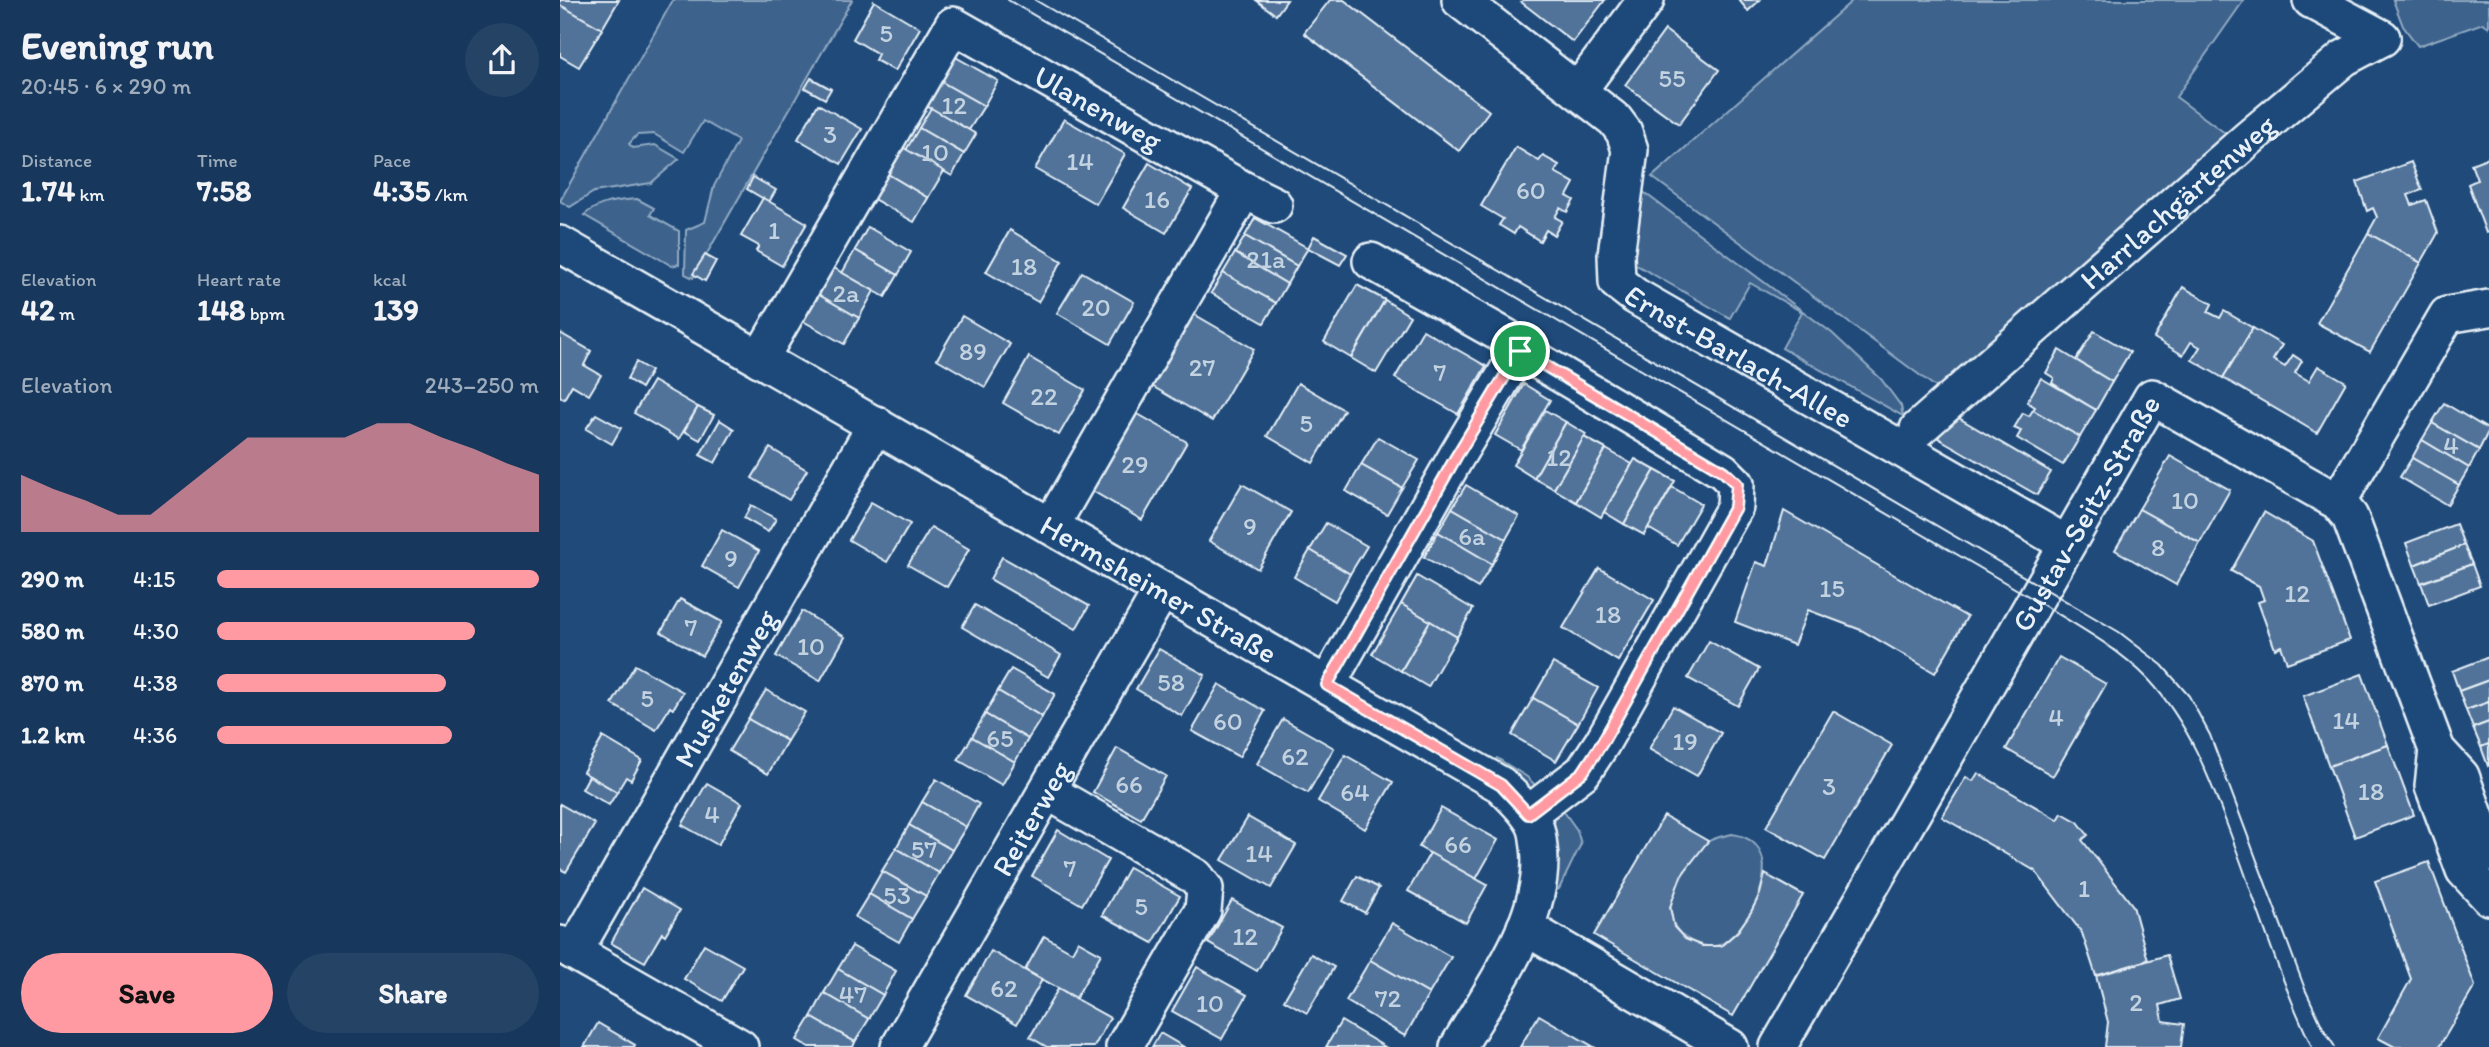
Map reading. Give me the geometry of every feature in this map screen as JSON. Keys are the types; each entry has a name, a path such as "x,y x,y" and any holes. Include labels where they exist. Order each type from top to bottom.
{"street":[{"name":"Ernst-Barlach-Allee","path":"1460,0 1615,120 1624,132 1630,150 1616,256 1618,282 1635,296 2067,544"},
{"path":"1578,91 1646,0"},
{"name":"Harrlachgärtenweg","path":"1918,429 2344,58 2382,38 2311,0"},
{"name":"Ulanenweg","path":"760,359 953,25 1259,198 1051,526"},
{"name":"Hermsheimer Straße","path":"564,255 876,424 1501,785 1528,814 1536,829 1541,864 1535,903 1508,962 1458,1047"},
{"path":"1371,261 1506,337 1520,351 1723,471 1737,484 1735,507 1602,743 1583,772 1528,814"},
{"path":"2489,308 2446,315 2338,502 2350,517 2437,750 2461,776 2489,854"},
{"path":"1327,685 1456,457 1520,351"},
{"name":"Gustav-Seitz-Straße","path":"1778,1047 2152,397 2338,502"},
{"name":"Musketenweg","path":"567,948 876,424"},
{"name":"Reiterweg","path":"911,1043 1047,791 1163,590"},
{"path":"2437,750 2433,786 2463,870 2489,896"},
{"path":"1047,791 1196,877 1205,889 1203,910 1124,1047"},
{"path":"1525,928 1730,1047"},
{"path":"567,948 740,1047"}],"shaded area":[{"path":"673,0 852,0 693,278 685,274 686,230 705,222 714,186 738,141 703,121 684,152 654,134 637,135 629,144 633,148 655,145 679,159 651,183 594,192 570,207 560,201"},
{"path":"1853,0 2244,0 2176,97 2229,136 1937,388 1652,177"},
{"path":"2393,0 2489,0 2489,27 2483,23 2418,46 2403,26"},
{"path":"1642,191 1832,333 1881,379 1901,406 1903,416 1782,348 1802,312 1750,283 1730,318 1633,263"},
{"path":"637,199 654,208 650,215 679,231 679,264 672,266 584,215 603,204"},
{"path":"1497,758 1527,777 1542,792 1538,796 1493,763"},
{"path":"1562,809 1577,830 1581,844 1559,889 1553,892 1557,856 1552,820"},
{"path":"1732,834 1750,840 1760,852 1764,867 1762,884 1747,919 1735,933 1719,945 1697,944 1683,936 1675,927 1671,916 1672,900 1679,881 1698,852 1711,840"}],"building":[{"path":"560,0 619,0 602,29 560,5"},
{"path":"1256,0 1287,0 1276,15"},
{"path":"1330,0 1344,0 1489,111 1459,151 1304,33"},
{"path":"1605,0 1573,42 1521,2"},
{"path":"1739,0 1760,0 1748,11"},
{"path":"874,1 920,28 895,71 875,60 878,54 853,39"},
{"path":"560,5 602,29 579,67 560,56"},
{"path":"1665,30 1719,70 1679,124 1625,85"},
{"path":"952,55 998,81 984,106 938,80"},
{"path":"811,78 831,89 825,99 805,88"},
{"path":"938,80 984,106 969,130 923,104"},
{"path":"818,104 862,129 841,164 798,139"},
{"path":"931,108 976,134 964,154 919,128"},
{"path":"1064,119 1125,154 1096,204 1035,169"},
{"path":"919,128 964,154 952,176 906,150"},
{"path":"902,147 944,171 928,198 886,173"},
{"path":"1516,147 1539,161 1543,156 1559,165 1555,172 1574,183 1567,196 1574,200 1567,212 1560,208 1555,217 1562,221 1554,235 1546,230 1540,241 1518,227 1514,234 1499,225 1503,219 1481,206"},
{"path":"2489,157 2489,232 2486,233 2468,184 2477,180 2471,164"},
{"path":"2411,162 2422,190 2408,195 2412,205 2426,200 2438,233 2421,263 2368,233 2377,217 2373,208 2367,211 2357,182"},
{"path":"1149,163 1192,189 1166,233 1123,208"},
{"path":"886,173 928,198 914,222 872,198"},
{"path":"753,177 776,190 769,202 747,189"},
{"path":"763,198 807,223 782,266 756,251 759,246 741,236"},
{"path":"1255,218 1308,248 1297,266 1245,236"},
{"path":"868,227 911,252 898,275 855,250"},
{"path":"1010,230 1062,261 1038,302 986,272"},
{"path":"2368,233 2421,263 2370,352 2317,323"},
{"path":"1245,236 1297,266 1287,284 1235,253"},
{"path":"1314,236 1347,254 1340,265 1308,248"},
{"path":"855,250 898,275 885,297 842,273"},
{"path":"1235,253 1287,284 1276,303 1223,273"},
{"path":"705,255 716,261 705,281 693,274"},
{"path":"834,268 874,291 859,318 819,295"},
{"path":"1082,272 1134,302 1110,344 1057,313"},
{"path":"1223,273 1276,303 1264,323 1211,293"},
{"path":"1357,285 1385,300 1351,358 1324,342"},
{"path":"2183,287 2212,304 2208,312 2220,318 2224,311 2253,328 2223,378 2192,360 2200,347 2191,342 2183,355 2154,338"},
{"path":"819,295 859,318 844,344 803,321"},
{"path":"1385,300 1410,316 1376,373 1351,358"},
{"path":"1192,313 1254,349 1212,421 1150,385"},
{"path":"962,316 1010,344 985,387 937,359"},
{"path":"2253,328 2282,345 2273,360 2285,367 2293,355 2302,361 2295,373 2309,381 2318,366 2346,382 2317,433 2223,378"},
{"path":"1423,330 1486,366 1458,414 1395,378"},
{"path":"2094,331 2130,352 2112,382 2076,360"},
{"path":"560,333 591,351 584,365 601,375 589,395 572,385 564,399 560,396"},
{"path":"2059,350 2112,382 2096,410 2052,383 2054,378 2046,373"},
{"path":"1029,357 1085,390 1059,435 1003,403"},
{"path":"636,362 651,371 641,388 627,379"},
{"path":"2041,378 2096,410 2080,437 2033,410 2035,407 2027,402"},
{"path":"653,381 698,407 679,439 634,413"},
{"path":"1298,383 1344,410 1313,463 1267,436"},
{"path":"1524,384 1550,400 1521,450 1495,435"},
{"path":"2444,403 2489,430 2479,450 2432,423"},
{"path":"698,407 714,415 700,440 684,431"},
{"path":"1129,409 1187,442 1142,520 1084,486"},
{"path":"1545,410 1566,422 1534,478 1513,465"},
{"path":"2033,410 2080,437 2063,465 2017,438 2021,431 2014,428 2023,413 2029,416"},
{"path":"596,414 621,428 612,444 586,429"},
{"path":"1952,414 2051,472 2037,495 1938,438"},
{"path":"720,420 734,429 715,463 700,455"},
{"path":"1566,422 1586,434 1554,489 1534,478"},
{"path":"2432,423 2479,450 2469,468 2422,440"},
{"path":"1378,437 1419,460 1402,488 1361,465"},
{"path":"1584,437 1606,449 1576,502 1554,489"},
{"path":"2422,440 2469,468 2459,485 2412,458"},
{"path":"770,448 807,470 789,500 752,478"},
{"path":"1606,449 1632,464 1601,517 1576,502"},
{"path":"2170,456 2230,490 2200,543 2139,509"},
{"path":"2412,458 2459,485 2447,505 2400,477"},
{"path":"1635,459 1655,470 1624,524 1604,512"},
{"path":"1361,465 1402,488 1387,514 1346,491"},
{"path":"1655,470 1675,481 1644,535 1624,524"},
{"path":"1242,484 1291,512 1258,569 1209,541"},
{"path":"1466,485 1519,516 1506,539 1452,508"},
{"path":"1672,487 1701,504 1677,545 1648,528"},
{"path":"871,502 910,524 887,562 849,540"},
{"path":"751,505 776,519 768,532 744,518"},
{"path":"1452,508 1506,539 1492,564 1438,532"},
{"path":"2139,509 2200,543 2176,585 2115,550"},
{"path":"1784,511 1967,617 1935,673 1861,630 1808,610 1794,645 1735,622 1756,562 1767,566"},
{"path":"2264,512 2313,541 2350,640 2287,663 2281,646 2275,649 2258,602 2264,600 2259,586 2231,571"},
{"path":"1326,523 1367,546 1350,574 1310,550"},
{"path":"2456,524 2464,545 2414,565 2406,543"},
{"path":"931,527 969,549 947,587 908,565"},
{"path":"722,530 759,551 739,587 702,566"},
{"path":"1438,532 1492,564 1478,588 1424,557"},
{"path":"2464,545 2472,564 2421,583 2414,565"},
{"path":"1310,550 1350,574 1335,601 1294,577"},
{"path":"1002,557 1089,606 1076,629 990,579"},
{"path":"2472,564 2480,586 2429,605 2421,583"},
{"path":"1599,568 1654,600 1618,661 1563,628"},
{"path":"1417,576 1473,609 1457,637 1401,604"},
{"path":"680,599 722,622 702,656 661,632"},
{"path":"1401,604 1430,621 1401,671 1372,654"},
{"path":"975,605 1061,655 1048,677 962,627"},
{"path":"802,611 845,637 820,681 776,656"},
{"path":"1430,621 1457,637 1428,687 1401,671"},
{"path":"1709,641 1759,669 1738,706 1688,678"},
{"path":"1159,649 1205,675 1182,716 1136,689"},
{"path":"2059,657 2106,684 2053,776 2006,749"},
{"path":"2489,657 2489,680 2459,691 2452,671"},
{"path":"1553,663 1598,688 1578,724 1533,698"},
{"path":"635,665 683,692 656,730 612,704"},
{"path":"1011,669 1055,694 1042,717 998,691"},
{"path":"2362,674 2388,745 2329,766 2303,696"},
{"path":"2489,680 2489,702 2466,710 2459,691"},
{"path":"1219,684 1265,711 1239,757 1192,731"},
{"path":"766,690 805,712 787,741 748,719"},
{"path":"998,691 1042,717 1028,739 985,714"},
{"path":"1533,698 1578,724 1556,761 1512,735"},
{"path":"2489,702 2489,722 2473,728 2466,710"},
{"path":"1673,706 1721,733 1697,776 1649,749"},
{"path":"1833,711 1892,745 1825,860 1766,827"},
{"path":"985,714 1028,739 1015,762 972,737"},
{"path":"748,719 787,741 768,774 729,751"},
{"path":"1283,719 1334,748 1308,793 1257,764"},
{"path":"2489,722 2489,744 2481,747 2473,728"},
{"path":"603,737 642,760 631,780 626,777 617,792 583,772"},
{"path":"972,737 1015,762 1002,785 958,760"},
{"path":"2489,744 2489,765 2488,766 2481,747"},
{"path":"2388,745 2414,815 2355,837 2329,766"},
{"path":"1117,748 1166,776 1141,819 1093,792"},
{"path":"1345,755 1393,782 1365,829 1318,801"},
{"path":"1978,773 2058,820 2062,813 2078,822 2088,835 2082,840 2133,906 2148,960 2096,976 2082,933 2035,871 1942,817 1966,777 1973,781"},
{"path":"589,776 617,792 609,805 582,789"},
{"path":"936,779 979,804 966,827 922,802"},
{"path":"707,783 742,803 718,845 682,825"},
{"path":"922,802 966,827 952,850 909,825"},
{"path":"560,804 595,824 566,872 560,869"},
{"path":"1441,808 1498,840 1476,879 1419,847"},
{"path":"1664,816 1708,841 1681,876 1670,907 1674,927 1685,939 1702,946 1721,946 1738,931 1751,912 1760,894 1765,874 1803,895 1733,1016 1594,935"},
{"path":"1248,817 1296,845 1271,888 1222,860"},
{"path":"909,825 952,850 939,873 896,848"},
{"path":"1058,830 1108,860 1082,905 1032,876"},
{"path":"896,848 939,873 926,896 882,871"},
{"path":"1430,853 1487,885 1466,923 1408,891"},
{"path":"2429,862 2475,986 2439,1047 2395,1047 2378,1038 2411,979 2375,881"},
{"path":"1129,867 1180,896 1153,943 1102,915"},
{"path":"882,871 926,896 912,919 869,894"},
{"path":"1357,876 1379,888 1365,913 1343,901"},
{"path":"642,888 680,910 645,962 611,943"},
{"path":"869,894 912,919 899,942 855,917"},
{"path":"1232,900 1282,928 1257,971 1208,943"},
{"path":"1392,923 1451,957 1429,994 1370,960"},
{"path":"1044,936 1072,952 1078,941 1101,954 1076,998 1025,970"},
{"path":"704,944 743,966 722,1001 684,979"},
{"path":"852,946 896,971 883,995 838,969"},
{"path":"991,951 1042,980 1017,1024 966,995"},
{"path":"1311,954 1334,967 1307,1013 1284,1000"},
{"path":"2167,955 2180,999 2160,1005 2163,1021 2184,1024 2181,1047 2105,1047 2108,1022 2096,976"},
{"path":"1370,960 1429,994 1405,1036 1346,1001"},
{"path":"1197,967 1247,995 1222,1039 1172,1011"},
{"path":"838,969 883,995 869,1019 824,993"},
{"path":"1058,989 1110,1018 1094,1047 1047,1047 1030,1037"},
{"path":"824,993 869,1019 855,1042 811,1017"},
{"path":"1539,1015 1594,1047 1520,1047"},
{"path":"811,1017 855,1042 853,1047 809,1047 797,1040"},
{"path":"1341,1021 1385,1047 1326,1047"},
{"path":"598,1023 635,1045 634,1047 584,1047"},
{"path":"1160,1033 1184,1047 1152,1047"}],"tram line":[{"path":"1008,0 2035,600 2094,636 2136,667 2163,696 2198,754 2224,817 2279,970 2312,1047"},
{"path":"1035,0 2119,632 2162,665 2189,696 2210,735 2305,989 2335,1047"}],"route":[{"path":"1520,351 1723,471 1737,484 1735,507 1602,743 1583,772 1528,814 1501,785 1327,685 1456,457 1520,351"}]}
